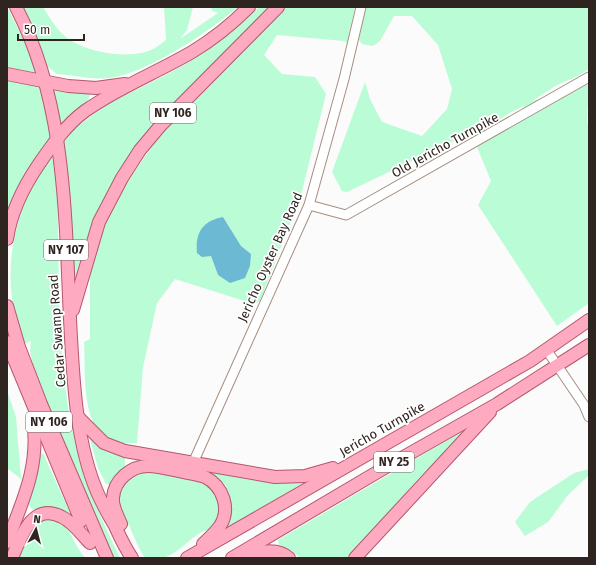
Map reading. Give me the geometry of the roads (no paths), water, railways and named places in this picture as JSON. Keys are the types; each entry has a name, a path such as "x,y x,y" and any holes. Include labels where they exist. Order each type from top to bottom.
{"main road":[{"name":"Cedar Swamp Road","path":"16,7 38,58 51,102 58,137 73,371 81,438 98,493 130,556"},
{"path":"7,239 12,217 32,173 58,137 84,112 128,84 191,52 208,41 249,7"},
{"name":"NY 106","path":"70,319 93,238 122,178 140,150 161,125 278,7"},
{"path":"7,74 44,80 68,86 96,88 128,84"},
{"name":"NY 106","path":"7,306 19,347 41,404 107,558"},
{"name":"Jericho Turnpike","path":"190,556 530,361 589,320"},
{"path":"7,342 90,542 100,558"},
{"name":"NY 25","path":"233,557 497,404 589,345"},
{"path":"7,542 33,471 35,434 29,398"},
{"path":"355,558 497,404"},
{"path":"79,418 104,443 125,451 275,477 305,476 352,462"},
{"path":"130,556 113,498 119,482 124,475 137,468 147,466 203,476 219,489 224,500 224,517 219,527 190,556"},
{"path":"12,558 27,525 34,518 45,514 54,514 63,517 90,542"},
{"path":"233,557 266,551 285,554 289,558"}],"street":[{"name":"Jericho Oyster Bay Road","path":"193,463 309,205 344,79 361,7"},
{"name":"Old Jericho Turnpike","path":"309,205 346,215 589,77"},
{"path":"546,349 556,367 584,405 589,417"}],"water":[{"path":"223,217 241,246 251,254 250,266 245,278 230,283 218,275 211,256 202,257 197,253 197,239 199,233 210,221"}]}
